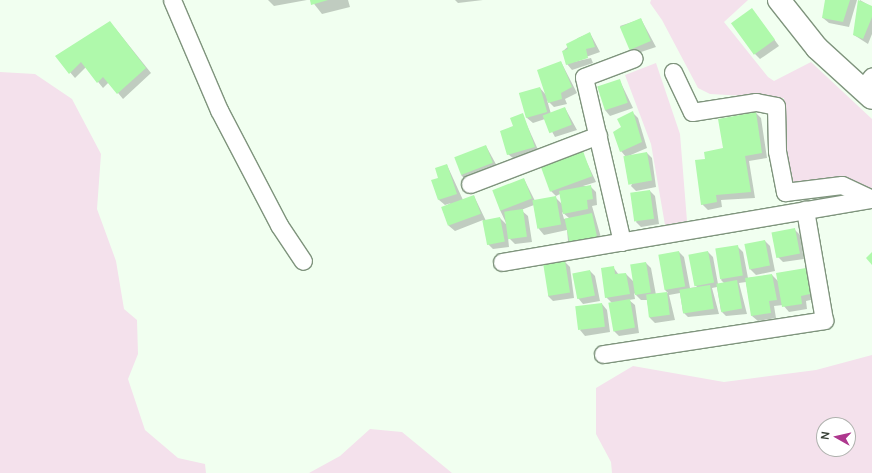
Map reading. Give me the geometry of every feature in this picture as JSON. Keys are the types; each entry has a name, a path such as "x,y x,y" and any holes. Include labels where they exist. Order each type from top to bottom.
{"street":[{"path":"172,0 219,110 279,225 303,261"},
{"path":"779,0 817,48 869,88"},
{"path":"622,242 584,78 634,58"},
{"path":"673,72 692,112 756,102 776,106 777,151 785,192 842,186 872,199"},
{"path":"470,184 598,135"},
{"path":"502,262 872,199"},
{"path":"602,354 824,320 805,210"}],"shaded area":[{"path":"651,0 748,0 724,22 768,77 774,81 811,62 872,119 872,188 788,184 782,125 784,98 710,94 698,88 662,20 650,3"},
{"path":"656,63 680,134 687,221 665,225 651,144 625,75"},
{"path":"0,72 35,74 72,99 101,154 97,209 116,261 124,309 137,320 138,354 128,379 145,430 178,458 205,464 206,473 0,473"},
{"path":"872,355 872,473 612,473 611,462 596,434 596,388 633,366 724,382 816,370"},
{"path":"370,429 402,432 452,473 309,473 340,456"}],"building":[{"path":"310,0 328,0 311,5"},
{"path":"825,0 850,0 843,22 822,18"},
{"path":"858,0 872,6 872,17 863,39 853,35"},
{"path":"752,8 775,40 754,55 731,23"},
{"path":"641,18 651,41 630,50 620,27"},
{"path":"110,21 146,68 117,94 103,77 97,83 81,62 69,74 55,56"},
{"path":"590,32 595,47 586,49 588,58 566,65 562,51 568,49 566,44"},
{"path":"561,61 572,87 561,93 562,99 548,103 537,70"},
{"path":"620,79 628,103 605,110 597,86"},
{"path":"540,87 547,112 526,118 519,93"},
{"path":"565,107 572,125 549,133 543,116"},
{"path":"633,111 642,142 620,152 613,132 621,127 617,119"},
{"path":"756,112 762,153 745,156 751,192 716,195 717,202 701,205 695,160 705,159 704,152 723,148 718,119"},
{"path":"523,113 535,147 507,155 500,131 513,126 510,118"},
{"path":"486,145 493,163 461,175 454,157"},
{"path":"583,151 592,176 550,192 541,166"},
{"path":"647,152 652,181 628,185 623,156"},
{"path":"447,164 457,194 438,200 431,180 438,178 435,168"},
{"path":"524,178 532,199 500,211 492,190"},
{"path":"591,185 593,199 587,200 588,209 563,214 559,191"},
{"path":"650,190 654,219 634,222 630,193"},
{"path":"474,195 481,214 448,226 441,207"},
{"path":"556,196 561,225 537,229 532,200"},
{"path":"523,209 527,237 508,239 504,212"},
{"path":"592,213 597,236 570,242 565,219"},
{"path":"500,217 505,242 487,245 482,220"},
{"path":"795,228 800,254 776,258 771,233"},
{"path":"765,240 770,266 749,270 744,244"},
{"path":"738,245 743,276 720,279 715,249"},
{"path":"679,251 685,286 665,290 658,255"},
{"path":"708,251 714,282 694,286 688,255"},
{"path":"872,252 872,265 866,258"},
{"path":"565,261 570,293 548,296 543,264"},
{"path":"646,262 651,293 635,295 630,265"},
{"path":"614,266 615,274 626,273 630,294 605,298 601,268"},
{"path":"806,268 810,294 801,296 802,304 782,307 776,273"},
{"path":"590,270 595,296 577,299 572,273"},
{"path":"772,274 777,300 769,301 771,313 751,316 745,278"},
{"path":"737,280 742,309 721,312 716,284"},
{"path":"710,285 714,309 683,314 679,290"},
{"path":"667,292 670,315 649,317 646,295"},
{"path":"630,299 635,328 613,331 608,303"},
{"path":"602,303 605,327 578,330 575,306"}]}
